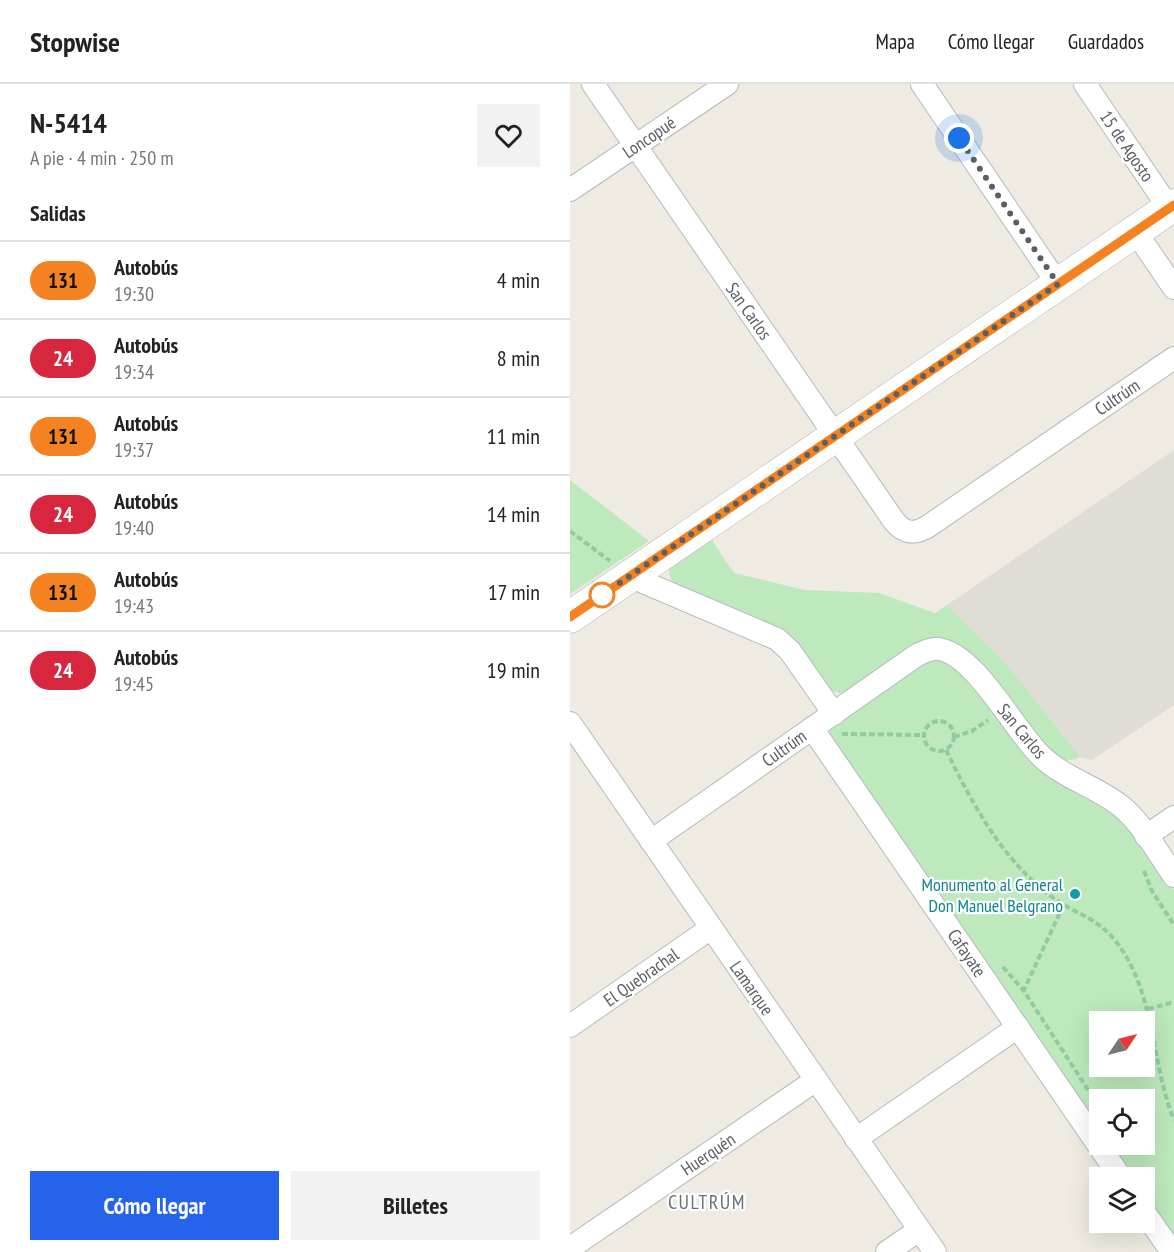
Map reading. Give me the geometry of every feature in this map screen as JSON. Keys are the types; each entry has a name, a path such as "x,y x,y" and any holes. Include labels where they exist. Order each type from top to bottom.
{"main road":[{"path":"570,617 622,570 836,436 1172,206"}],"street":[{"name":"San Carlos","path":"593,84 894,521 910,533"},
{"name":"Loncopué","path":"570,190 727,84"},
{"path":"922,84 1058,284"},
{"name":"15 de Agosto","path":"1085,84 1172,206"},
{"path":"1135,231 1174,288"},
{"name":"Cultrúm","path":"910,533 927,527 1174,358"},
{"path":"622,570 777,639 790,651 838,724"},
{"name":"San Carlos","path":"917,655 931,649 939,649 962,660 977,674 1042,757 1067,775 1124,808 1174,876"},
{"name":"Cultrúm","path":"651,841 812,728 838,724 917,655"},
{"name":"Lamarque","path":"570,723 935,1252"},
{"name":"Cafayate","path":"812,728 1113,1167"},
{"path":"1146,836 1174,817"},
{"name":"El Quebrachal","path":"570,1026 711,928"},
{"path":"856,1139 1018,1027"},
{"name":"Huerquén","path":"570,1248 816,1080"},
{"path":"1155,1228 1172,1252"},
{"path":"887,1252 919,1230"}],"path":[{"path":"570,531 622,570"},
{"path":"954,737 972,731 990,719"},
{"path":"940,721 949,724 954,737 950,747 946,750 935,751 927,745 924,735 927,726 940,721"},
{"path":"838,724 924,735"},
{"path":"946,750 976,808 996,838 1035,883 1064,904 1094,920 1111,935 1135,971 1148,1010 1174,1120"},
{"path":"1024,991 1064,904"},
{"path":"1148,1010 1174,1002"}],"shaded area":[{"path":"1174,450 1174,705 1092,760 1080,757 1005,662 947,605"}],"green space":[{"path":"570,480 649,541 570,594"},
{"path":"711,539 734,573 805,590 879,593 935,613 947,605 1005,662 1080,757 1066,760 1052,753 955,645 844,692 830,690 796,643 674,585 669,569"},
{"path":"930,657 948,662 1128,824 1174,890 1174,1238 1155,1210 1155,1167 1125,1167 1116,1155 1155,1155 1155,1089 1089,1089 1089,1115 830,738 830,729"}],"bus line":[{"name":"131","path":"570,617 1174,205"}],"place":[{"name":"Monumento al General Don Manuel Belgrano","path":"1075,894"}],"district":[{"name":"CULTRÚM","path":"707,1202"}],"route":[{"path":"602,595 1058,284 959,138"}]}
